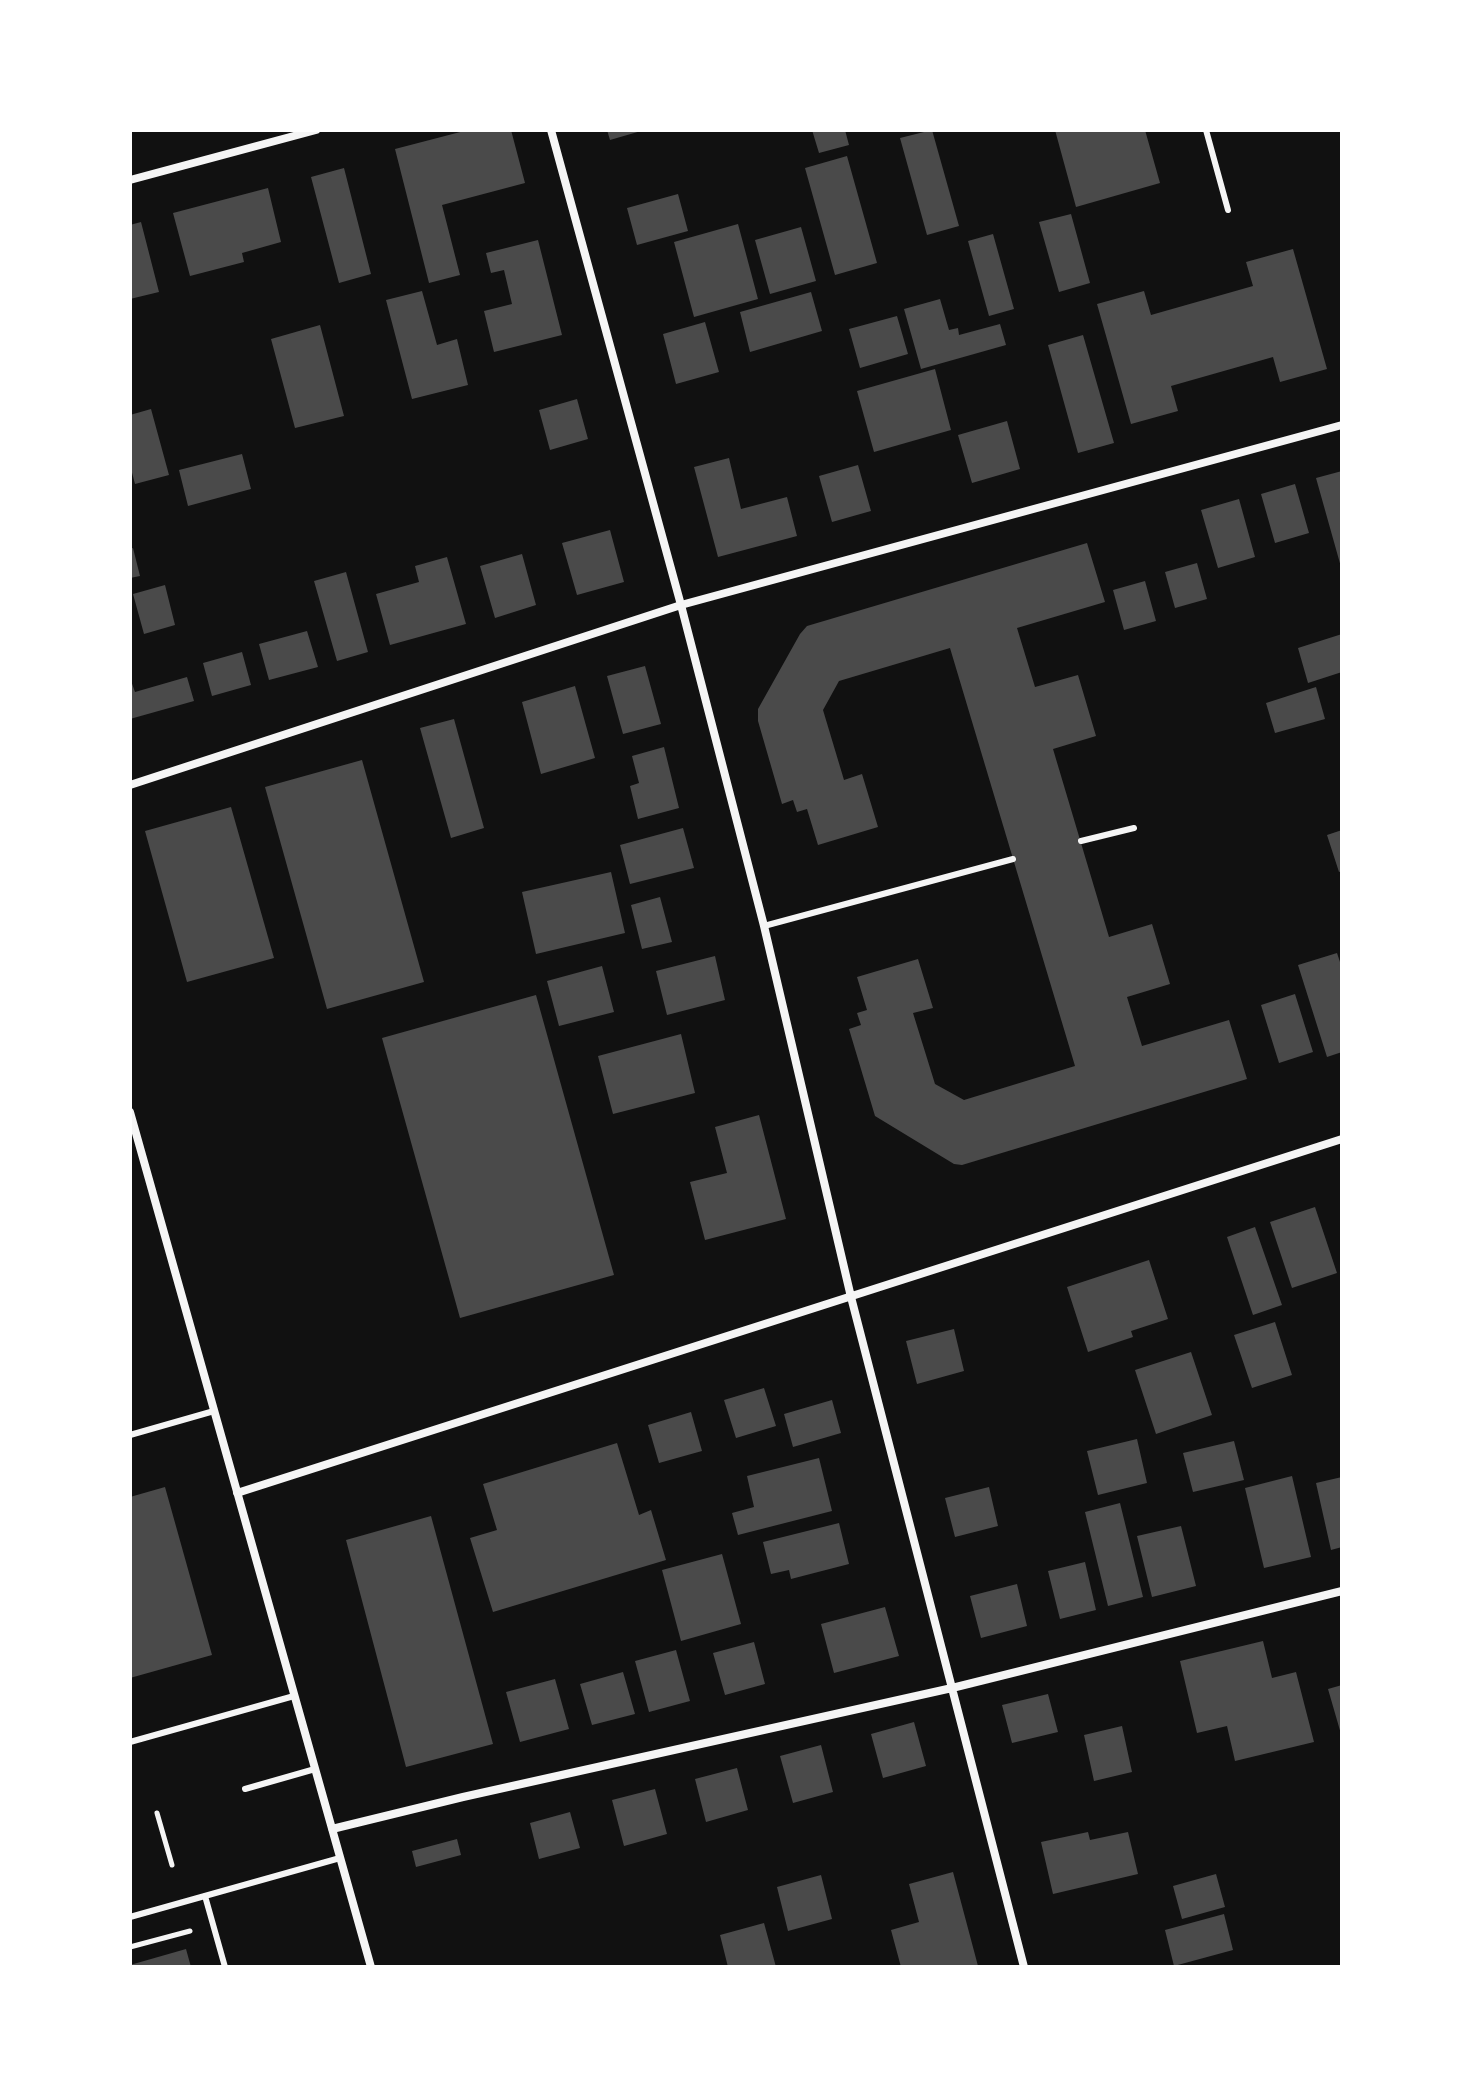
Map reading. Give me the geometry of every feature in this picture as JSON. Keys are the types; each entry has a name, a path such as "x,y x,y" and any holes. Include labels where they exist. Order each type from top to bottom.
{"street":[{"path":"130,180 316,130"},
{"path":"551,130 681,605 764,926 851,1297 1024,1967"},
{"path":"130,785 681,605 1342,425"},
{"path":"130,1112 371,1967"},
{"path":"237,1493 1342,1139"},
{"path":"332,1829 952,1688 1342,1591"}],"lane":[{"path":"1206,130 1228,210"},
{"path":"1081,841 1134,828"},
{"path":"764,926 1013,859"},
{"path":"130,1435 214,1411"},
{"path":"130,1742 294,1696"},
{"path":"245,1789 315,1769"},
{"path":"130,1917 340,1858"},
{"path":"205,1896 225,1967"}],"path":[{"path":"157,1813 172,1865"},
{"path":"130,1947 190,1930 193,1942"}],"building":[{"path":"468,130 511,130 525,183 442,205 460,275 429,283 395,149"},
{"path":"607,130 641,130 641,131 610,140"},
{"path":"812,130 845,130 849,145 819,153"},
{"path":"932,130 959,226 927,235 900,138"},
{"path":"1055,130 1145,130 1160,183 1076,207"},
{"path":"847,156 877,263 835,275 805,168"},
{"path":"344,168 371,274 339,283 311,177"},
{"path":"268,188 281,242 242,253 244,262 190,276 173,213"},
{"path":"678,194 688,231 637,245 627,208"},
{"path":"1071,214 1090,283 1059,292 1039,222"},
{"path":"141,222 159,292 130,299 130,225"},
{"path":"738,224 758,299 694,317 674,242"},
{"path":"801,227 816,281 770,294 755,240"},
{"path":"993,234 1014,309 989,316 968,241"},
{"path":"538,240 562,335 494,352 484,311 512,304 504,270 491,273 486,253"},
{"path":"1293,249 1327,369 1280,382 1273,357 1171,386 1178,411 1131,424 1097,304 1144,291 1151,315 1253,286 1246,262"},
{"path":"422,291 437,345 457,339 468,385 412,399 386,300"},
{"path":"811,292 822,331 750,352 740,312"},
{"path":"940,299 949,330 958,328 959,335 1000,324 1006,345 921,369 904,309"},
{"path":"897,316 908,354 860,368 849,329"},
{"path":"705,322 719,372 676,384 663,334"},
{"path":"320,325 344,416 295,428 271,339"},
{"path":"1083,335 1114,443 1078,453 1048,345"},
{"path":"935,369 951,430 874,452 857,391"},
{"path":"577,399 588,439 550,450 539,410"},
{"path":"151,409 169,475 135,484 130,465 130,415"},
{"path":"1007,421 1020,469 972,483 958,435"},
{"path":"242,454 251,489 188,506 179,470"},
{"path":"729,458 741,509 787,497 797,536 718,557 694,467"},
{"path":"858,465 871,511 832,522 819,476"},
{"path":"1342,471 1342,567 1341,567 1316,478"},
{"path":"1295,484 1309,533 1275,543 1261,494"},
{"path":"1239,499 1255,557 1218,568 1201,510"},
{"path":"610,530 624,582 577,595 562,543"},
{"path":"1087,543 1105,602 1017,628 1035,687 1078,675 1096,736 1053,749 1109,937 1152,924 1170,984 1127,997 1142,1046 1229,1020 1247,1079 962,1165 954,1164 875,1116 849,1029 861,1025 857,1013 867,1010 857,977 918,959 933,1008 913,1013 935,1084 964,1100 1075,1066 950,648 839,681 823,710 844,780 862,774 878,827 818,845 807,809 797,812 793,800 782,804 758,721 758,709 807,626"},
{"path":"133,548 140,576 130,578 130,549"},
{"path":"522,554 536,605 495,618 480,566"},
{"path":"447,557 466,624 390,645 376,594 419,582 415,566"},
{"path":"1197,563 1207,599 1175,608 1165,572"},
{"path":"346,572 368,652 337,661 314,581"},
{"path":"1145,581 1156,621 1124,630 1113,590"},
{"path":"165,585 175,625 144,634 133,594"},
{"path":"307,631 318,667 269,680 259,644"},
{"path":"1342,634 1342,672 1308,683 1298,648"},
{"path":"242,652 251,685 212,696 203,663"},
{"path":"645,666 661,724 623,734 607,676"},
{"path":"187,677 194,701 130,719 130,678 135,692"},
{"path":"575,686 595,758 541,774 522,702"},
{"path":"1316,687 1325,719 1275,733 1266,703"},
{"path":"454,719 484,828 451,838 420,728"},
{"path":"664,747 679,808 638,819 630,786 639,783 632,756"},
{"path":"362,760 424,982 327,1009 265,787"},
{"path":"231,807 274,958 187,982 145,831"},
{"path":"683,828 694,868 630,884 620,845"},
{"path":"1342,830 1342,871 1339,872 1327,835"},
{"path":"611,872 625,933 536,954 522,892"},
{"path":"660,897 672,942 642,949 631,905"},
{"path":"1337,953 1342,968 1342,1052 1327,1057 1298,965"},
{"path":"715,956 725,1000 667,1015 656,971"},
{"path":"602,966 614,1012 559,1026 547,981"},
{"path":"1295,994 1313,1052 1279,1063 1261,1005"},
{"path":"536,995 614,1275 460,1318 382,1038"},
{"path":"681,1034 695,1093 613,1114 598,1056"},
{"path":"759,1115 786,1219 705,1240 690,1182 727,1173 715,1127"},
{"path":"1315,1207 1337,1273 1292,1288 1270,1222"},
{"path":"1255,1227 1282,1305 1253,1315 1227,1237"},
{"path":"1149,1260 1168,1319 1131,1331 1133,1337 1088,1352 1067,1287"},
{"path":"1275,1322 1292,1375 1252,1388 1234,1335"},
{"path":"954,1329 964,1371 917,1384 906,1341"},
{"path":"1191,1352 1212,1415 1156,1434 1135,1370"},
{"path":"764,1388 776,1426 736,1438 724,1400"},
{"path":"832,1400 841,1433 793,1447 784,1414"},
{"path":"691,1412 702,1451 659,1463 648,1425"},
{"path":"1137,1439 1147,1483 1098,1495 1087,1451"},
{"path":"1234,1441 1244,1480 1193,1492 1183,1453"},
{"path":"617,1443 639,1515 651,1510 666,1560 493,1612 470,1538 497,1530 483,1484"},
{"path":"819,1458 832,1511 738,1535 732,1513 754,1507 747,1476"},
{"path":"1292,1476 1311,1557 1264,1568 1245,1488"},
{"path":"1342,1477 1342,1547 1331,1550 1316,1483"},
{"path":"165,1487 212,1655 130,1678 130,1497"},
{"path":"989,1487 998,1526 955,1537 945,1498"},
{"path":"1120,1503 1143,1597 1108,1606 1085,1512"},
{"path":"431,1516 493,1744 406,1767 346,1540"},
{"path":"839,1523 849,1564 791,1579 789,1570 771,1574 763,1542"},
{"path":"1181,1526 1196,1586 1152,1597 1137,1536"},
{"path":"722,1554 741,1624 681,1641 662,1570"},
{"path":"1085,1562 1096,1610 1060,1619 1048,1571"},
{"path":"1017,1584 1027,1626 981,1638 970,1596"},
{"path":"885,1607 899,1656 834,1673 821,1624"},
{"path":"1263,1641 1272,1678 1296,1672 1314,1742 1235,1761 1227,1726 1197,1733 1180,1661"},
{"path":"754,1642 765,1684 725,1695 713,1653"},
{"path":"676,1650 690,1701 649,1712 635,1661"},
{"path":"623,1672 635,1714 592,1725 580,1684"},
{"path":"555,1679 569,1729 520,1742 506,1692"},
{"path":"1342,1685 1342,1733 1341,1734 1328,1689"},
{"path":"1048,1694 1058,1732 1012,1743 1002,1705"},
{"path":"914,1722 926,1766 883,1778 871,1734"},
{"path":"1122,1726 1132,1772 1094,1781 1084,1735"},
{"path":"821,1745 833,1792 793,1803 780,1756"},
{"path":"737,1768 748,1810 706,1822 695,1779"},
{"path":"655,1789 667,1834 624,1846 612,1800"},
{"path":"570,1812 580,1848 539,1859 530,1823"},
{"path":"1088,1832 1090,1840 1128,1832 1138,1874 1053,1894 1041,1842"},
{"path":"457,1839 461,1855 416,1867 412,1851"},
{"path":"953,1872 978,1966 901,1967 891,1930 919,1922 909,1884"},
{"path":"1216,1874 1225,1907 1182,1919 1173,1886"},
{"path":"821,1875 832,1919 788,1931 777,1887"},
{"path":"1224,1914 1233,1950 1174,1966 1165,1930"},
{"path":"764,1923 776,1967 728,1967 720,1935"},
{"path":"186,1949 191,1967 130,1967 130,1965"}]}
